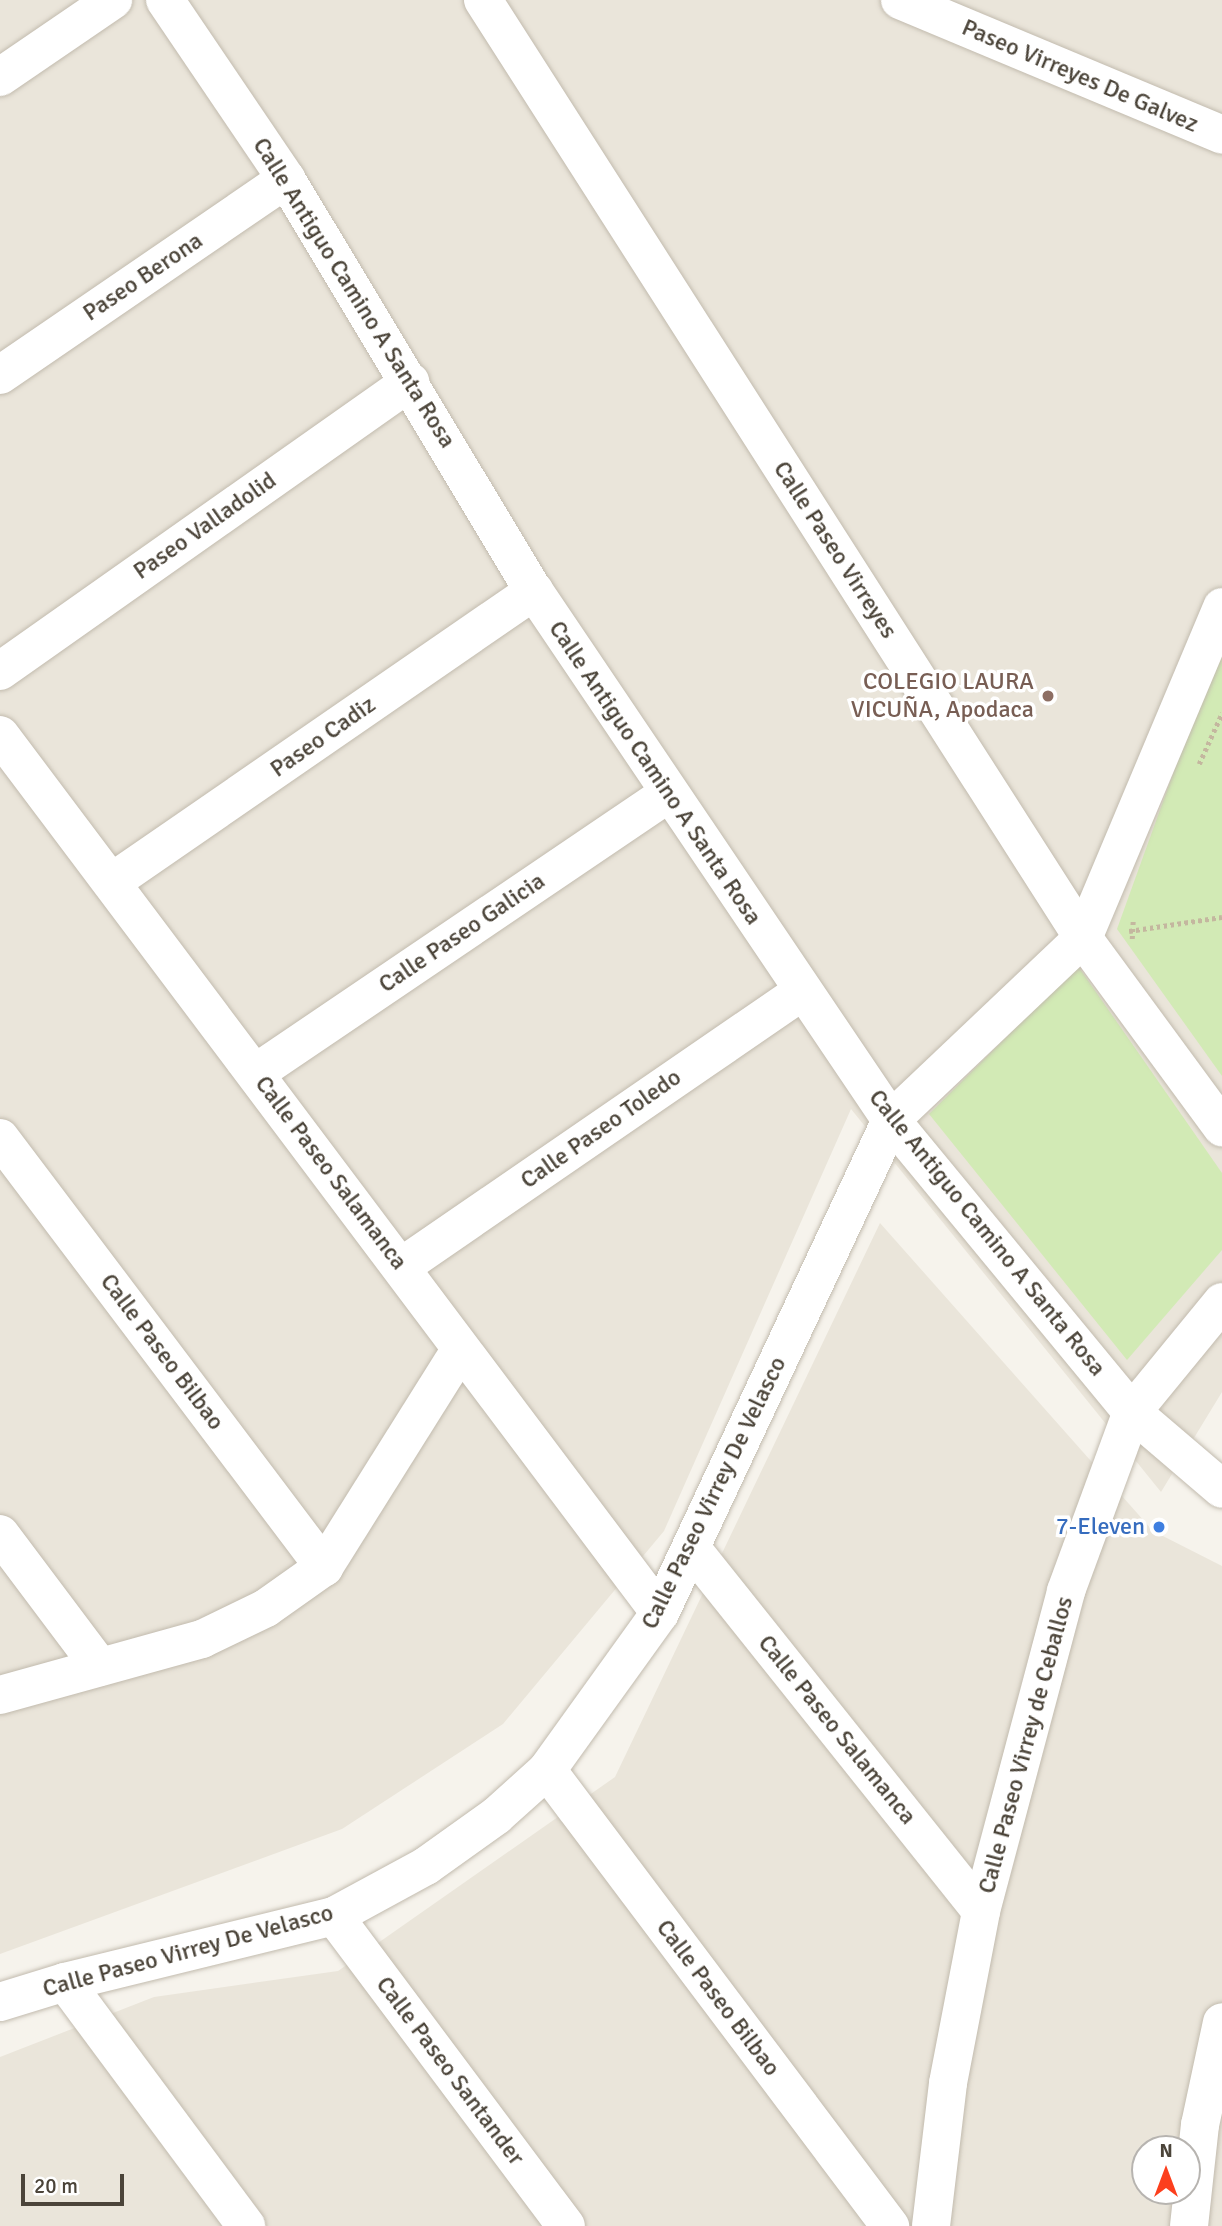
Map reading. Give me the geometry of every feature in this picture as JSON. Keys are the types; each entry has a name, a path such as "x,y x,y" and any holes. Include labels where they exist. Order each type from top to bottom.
{"street":[{"path":"0,77 113,0"},
{"name":"Calle Antiguo Camino A Santa Rosa","path":"165,0 286,179 534,591 801,992 891,1120 1132,1412 1222,1489"},
{"name":"Calle Paseo Virreyes","path":"483,0 1083,938 1222,1128"},
{"name":"Paseo Virreyes De Galvez","path":"900,0 1222,135"},
{"name":"Paseo Berona","path":"0,375 286,179"},
{"name":"Paseo Valladolid","path":"0,671 410,382"},
{"name":"Paseo Cadiz","path":"112,882 534,591"},
{"path":"1083,938 1222,607"},
{"name":"Calle Paseo Salamanca","path":"0,735 257,1072 460,1350 660,1613"},
{"name":"Calle Paseo Galicia","path":"257,1072 668,794"},
{"name":"Calle Paseo Virrey De Velasco","path":"0,2003 65,1982 334,1916 426,1866 496,1816 547,1770 660,1613 891,1120 1083,938"},
{"name":"Calle Paseo Toledo","path":"401,1267 801,992"},
{"name":"Calle Paseo Bilbao","path":"0,1138 324,1567"},
{"name":"Calle Paseo Virrey de Ceballos","path":"931,2226 947,2083 981,1911 1066,1591 1132,1412 1222,1302"},
{"path":"0,1695 214,1634 265,1608 324,1567 460,1350"},
{"path":"0,1534 100,1667"},
{"name":"Calle Paseo Salamanca","path":"692,1549 981,1911"},
{"name":"Calle Paseo Bilbao","path":"547,1770 890,2226"},
{"name":"Calle Paseo Santander","path":"334,1916 566,2226"},
{"path":"65,1982 246,2226"},
{"path":"1189,2226 1211,2135 1222,2022"}],"path":[{"path":"1194,777 1222,713"},
{"path":"1133,945 1131,931 1135,911"},
{"path":"1083,938 1222,917"}],"shaded area":[{"path":"0,0 1222,0 1222,1392 1161,1492 851,1109 664,1531 503,1724 342,1829 0,1954"},
{"path":"880,1223 1153,1531 1222,1566 1222,2226 0,2226 0,2057 154,1997 338,1971 615,1777"}],"green space":[{"path":"1222,638 1222,1076 1117,929"},
{"path":"1078,966 1222,1173 1222,1250 1127,1360 929,1114"}],"place":[{"name":"COLEGIO LAURA VICUÑA, Apodaca","path":"1048,696"},
{"name":"7-Eleven","path":"1159,1527"}]}
